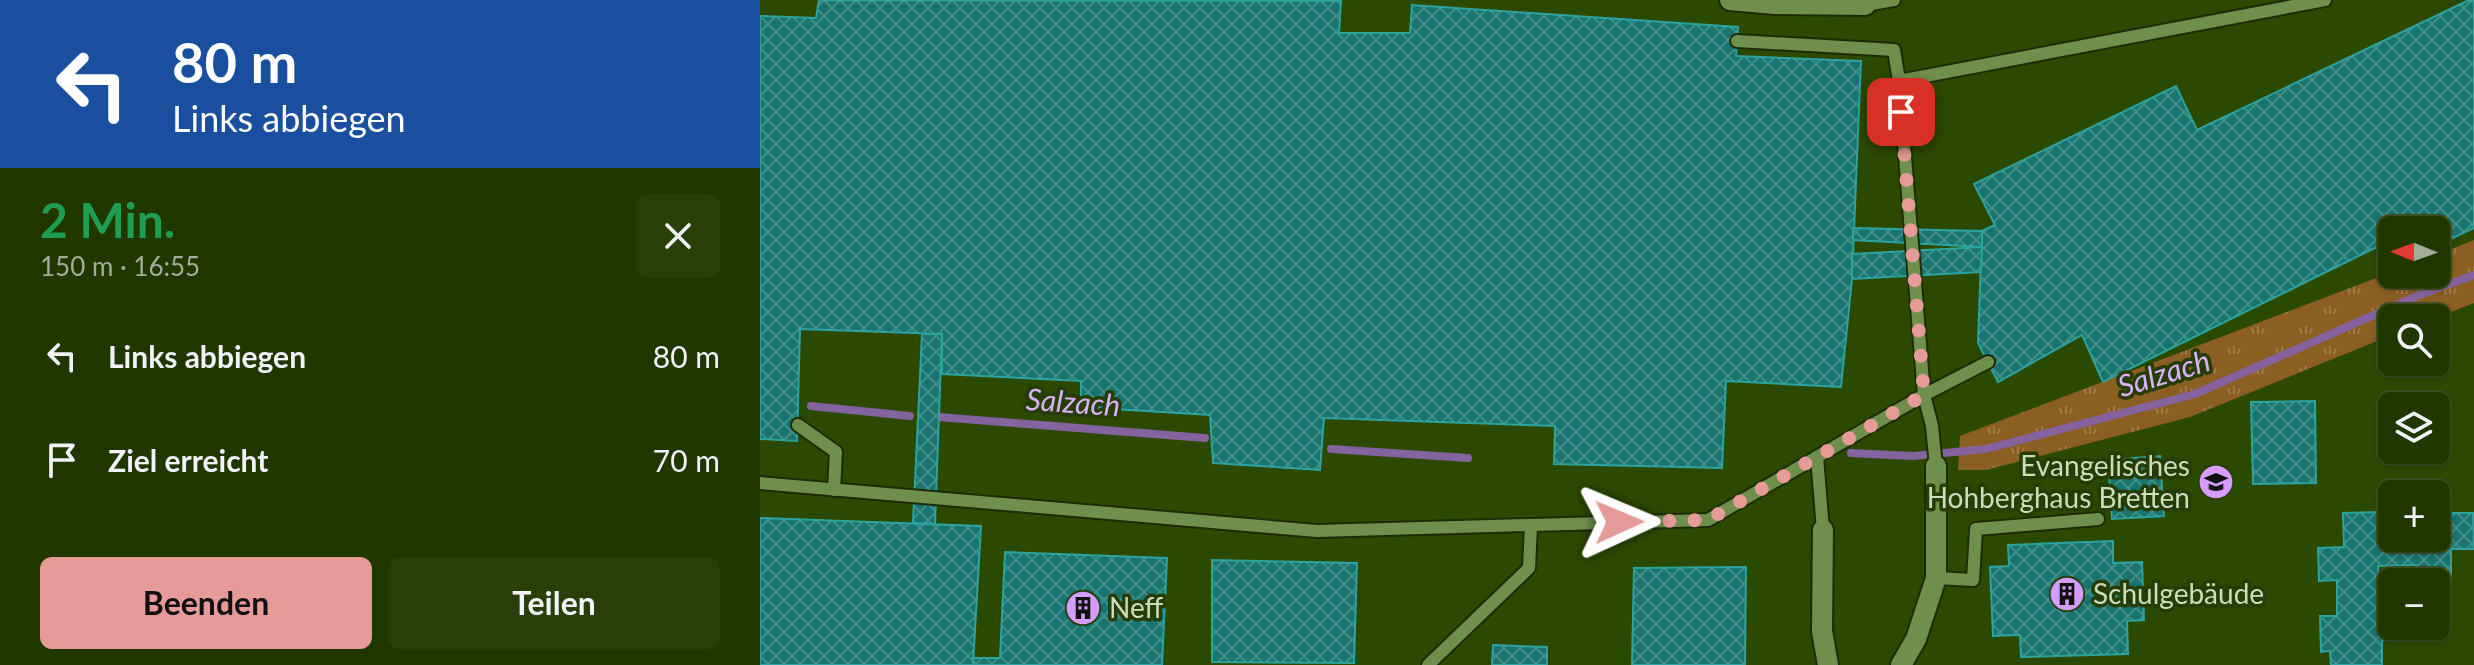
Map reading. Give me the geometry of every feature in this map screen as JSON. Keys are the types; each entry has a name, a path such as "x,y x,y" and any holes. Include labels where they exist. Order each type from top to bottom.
{"street":[{"path":"1730,0 1865,5"},
{"path":"1901,665 1916,639 1936,578 1936,466"},
{"path":"1823,530 1822,631 1828,665"}],"lane":[{"path":"1865,5 1894,0"},
{"path":"1899,81 2325,0"},
{"path":"1737,41 1894,50 1924,395 1932,426 1936,466"},
{"path":"760,483 1317,531 1708,520 1924,395 1988,362"},
{"path":"798,425 836,452 834,490"},
{"path":"1817,457 1823,530"},
{"path":"1936,578 1973,580 1976,529 2098,519"},
{"path":"1428,665 1529,568 1531,525"}],"green space":[{"path":"2474,240 2474,303 2450,312 2450,304 2378,304 2378,341 2190,417 1986,470 1958,470 1960,436 2378,277 2378,288 2450,288 2450,249"}],"building":[{"path":"819,0 1341,1 1339,33 1410,33 1412,5 1738,27 1736,56 1861,61 1852,279 1841,387 1726,381 1722,468 1554,464 1555,426 1324,418 1320,470 1213,463 1210,415 1081,407 1081,381 942,374 942,334 800,329 797,441 760,439 760,16 816,18"},
{"path":"2474,0 2474,228 2450,239 2450,216 2378,216 2378,246 2103,382 2082,335 1998,382 1978,343 1982,231 1995,225 1974,184 2176,86 2197,130"},
{"path":"1853,228 1982,231 1982,247 1853,240"},
{"path":"1982,247 1981,272 1852,279 1852,254"},
{"path":"922,334 942,334 935,524 913,523"},
{"path":"2315,401 2316,483 2253,484 2251,402"},
{"path":"2160,456 2164,516 2112,519 2108,460"},
{"path":"2378,512 2378,552 2450,552 2450,513 2473,513 2474,549 2451,549 2451,582 2450,568 2378,566 2378,640 2382,640 2382,665 2331,665 2330,651 2321,652 2320,616 2337,616 2337,580 2319,581 2318,548 2344,547 2343,513"},
{"path":"760,518 981,526 973,665 760,665"},
{"name":"Schulgebäude","path":"2113,541 2113,563 2142,562 2144,620 2127,621 2128,654 2021,657 2020,635 1993,636 1990,567 2009,566 2008,545"},
{"name":"Neff","path":"1005,552 1167,558 1162,665 973,665 973,658 1000,658"},
{"path":"1212,560 1357,563 1354,663 1212,662"},
{"path":"1746,567 1745,665 1632,665 1634,568"},
{"path":"1493,645 1547,647 1547,665 1492,665"}],"waterway":[{"name":"Salzach","path":"1851,453 1913,456 1986,449 2195,394 2417,296 2474,275"},
{"name":"Salzach","path":"811,406 910,416"},
{"name":"Salzach","path":"938,417 1205,438"},
{"name":"Salzach","path":"1331,449 1468,458"}],"place":[{"name":"Evangelisches Hohberghaus Bretten","path":"2216,482"},
{"name":"Schulgebäude","path":"2067,594"},
{"name":"Neff","path":"1083,608"}],"route":[{"path":"1619,522 1708,520 1924,395 1901,112"}]}
